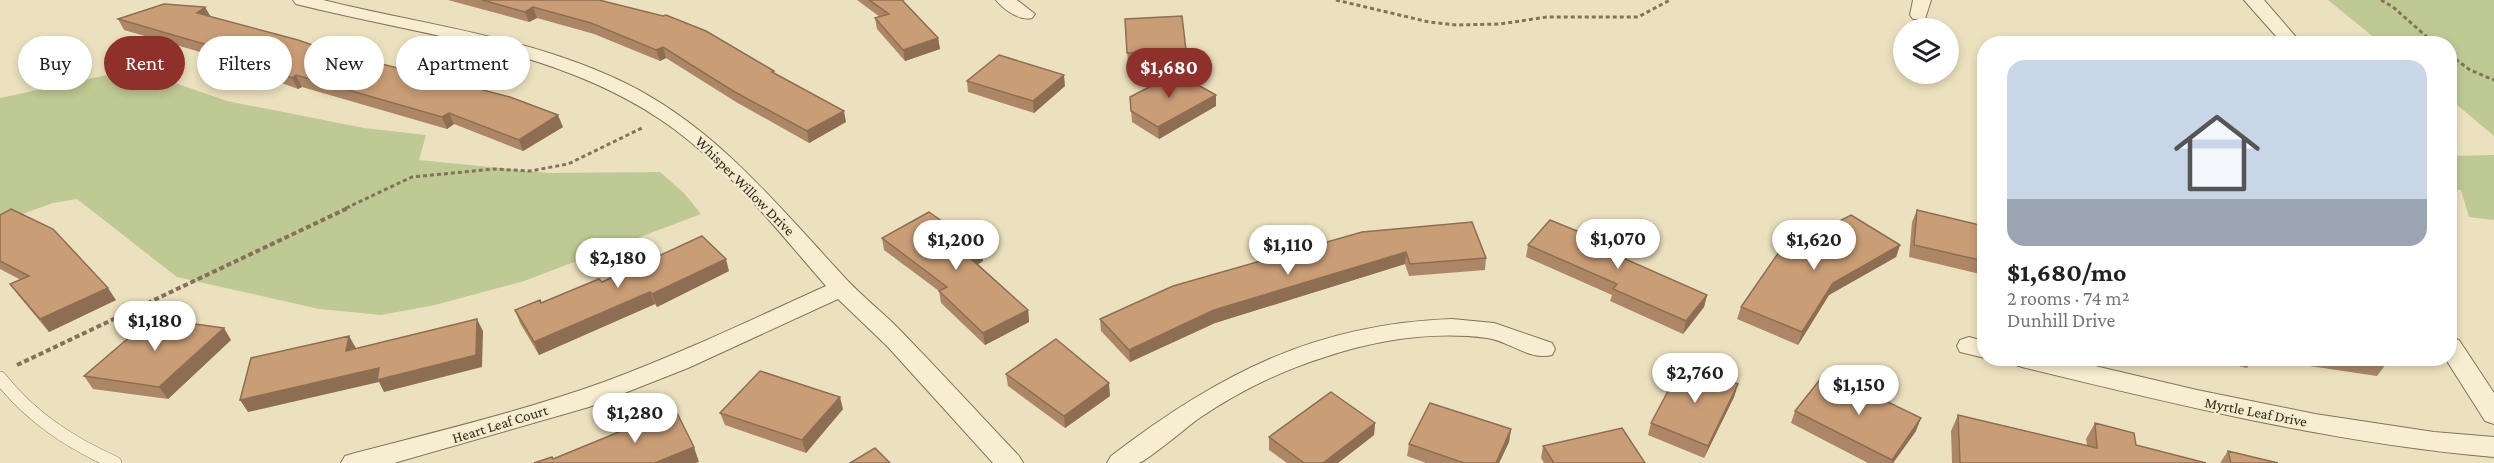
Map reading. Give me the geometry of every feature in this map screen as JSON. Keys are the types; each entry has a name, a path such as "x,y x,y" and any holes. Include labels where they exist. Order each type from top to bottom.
{"street":[{"name":"Whisper Willow Drive","path":"302,0 531,55 578,70 618,87 669,115 710,145 788,227 841,288 879,323 1009,463"},
{"path":"1005,0 1026,14"},
{"path":"2253,0 2265,9 2287,36"},
{"name":"Heart Leaf Court","path":"355,463 475,432 582,399 695,355 841,288"},
{"path":"1121,463 1216,395 1271,368 1329,347 1366,337 1426,328 1450,327 1489,330 1543,349"},
{"path":"2457,357 2494,414"},
{"name":"Myrtle Leaf Drive","path":"2056,366 2302,422 2445,444 2494,447"}],"lane":[{"path":"5,373 15,398 44,425 80,447 115,463"}],"path":[{"path":"1336,0 1429,22 1456,25 1500,24 1548,17 1638,17 1670,0"},
{"path":"2381,0 2393,7 2426,36"},
{"path":"2457,60 2470,70 2494,80"},
{"path":"5,373 412,177 494,169 530,171 568,164 669,115"}],"green space":[{"path":"2328,0 2494,0 2494,136 2457,105 2457,36 2372,36"},
{"path":"104,76 104,90 185,90 185,86 227,101 364,128 426,135 419,160 549,173 660,172 684,193 701,214 524,281 435,305 381,315 319,309 177,277 77,199 53,203 0,222 0,98 37,90 92,90 92,78"},
{"path":"2494,155 2494,220 2469,217 2461,190 2457,190 2457,156"}],"building":[{"path":"482,0 599,0 666,15 706,31 774,71 772,72 844,111 807,131 733,91 663,47 656,50 591,23 533,7 525,12"},
{"path":"869,0 902,0 938,38 903,50 875,18 889,14"},
{"path":"164,4 205,7 197,13 283,36 197,36 197,42 185,38 185,36 177,36 118,19"},
{"path":"1182,16 1186,50 1127,53 1125,19"},
{"path":"292,38 304,42 304,77 296,75 292,78"},
{"path":"999,55 1064,75 1033,101 967,81"},
{"path":"384,64 396,68 396,90 483,90 510,97 558,115 519,140 449,113 442,117 348,90 384,90"},
{"path":"1188,67 1189,80 1216,95 1158,127 1131,111 1130,97"},
{"path":"11,209 53,229 108,288 40,319 10,284 29,276 0,261 0,215"},
{"path":"1917,210 1977,224 1977,259 1914,245"},
{"path":"929,212 981,249 969,257 1028,310 983,333 939,291 947,287 882,238"},
{"path":"1851,215 1900,245 1833,283 1802,332 1741,307 1779,252"},
{"path":"1550,220 1619,248 1614,254 1707,295 1686,321 1613,289 1617,284 1528,245"},
{"path":"1472,222 1486,258 1410,264 1406,252 1214,310 1129,350 1100,319 1173,286 1362,232"},
{"path":"702,236 726,259 652,294 650,292 534,342 515,310 540,300 541,303 599,279 602,282"},
{"path":"152,318 224,328 159,387 84,376"},
{"path":"477,319 476,355 377,380 379,368 240,400 251,358 349,336 346,351"},
{"path":"1056,339 1109,383 1064,416 1006,374"},
{"path":"1683,363 1738,384 1708,446 1651,423"},
{"path":"760,371 840,397 802,440 720,413"},
{"path":"1826,372 1921,418 1892,460 1795,411"},
{"path":"1331,392 1375,423 1323,463 1304,463 1269,437"},
{"path":"1430,403 1511,429 1496,463 1464,463 1409,444"},
{"path":"675,409 694,447 655,463 534,463 552,457 553,459"},
{"path":"1958,415 2097,448 2095,423 2134,433 2136,445 2206,463 1960,463"},
{"path":"1622,428 1645,463 1554,463 1543,446"},
{"path":"875,448 890,463 850,463"},
{"path":"2228,451 2278,463 2231,463"}]}
